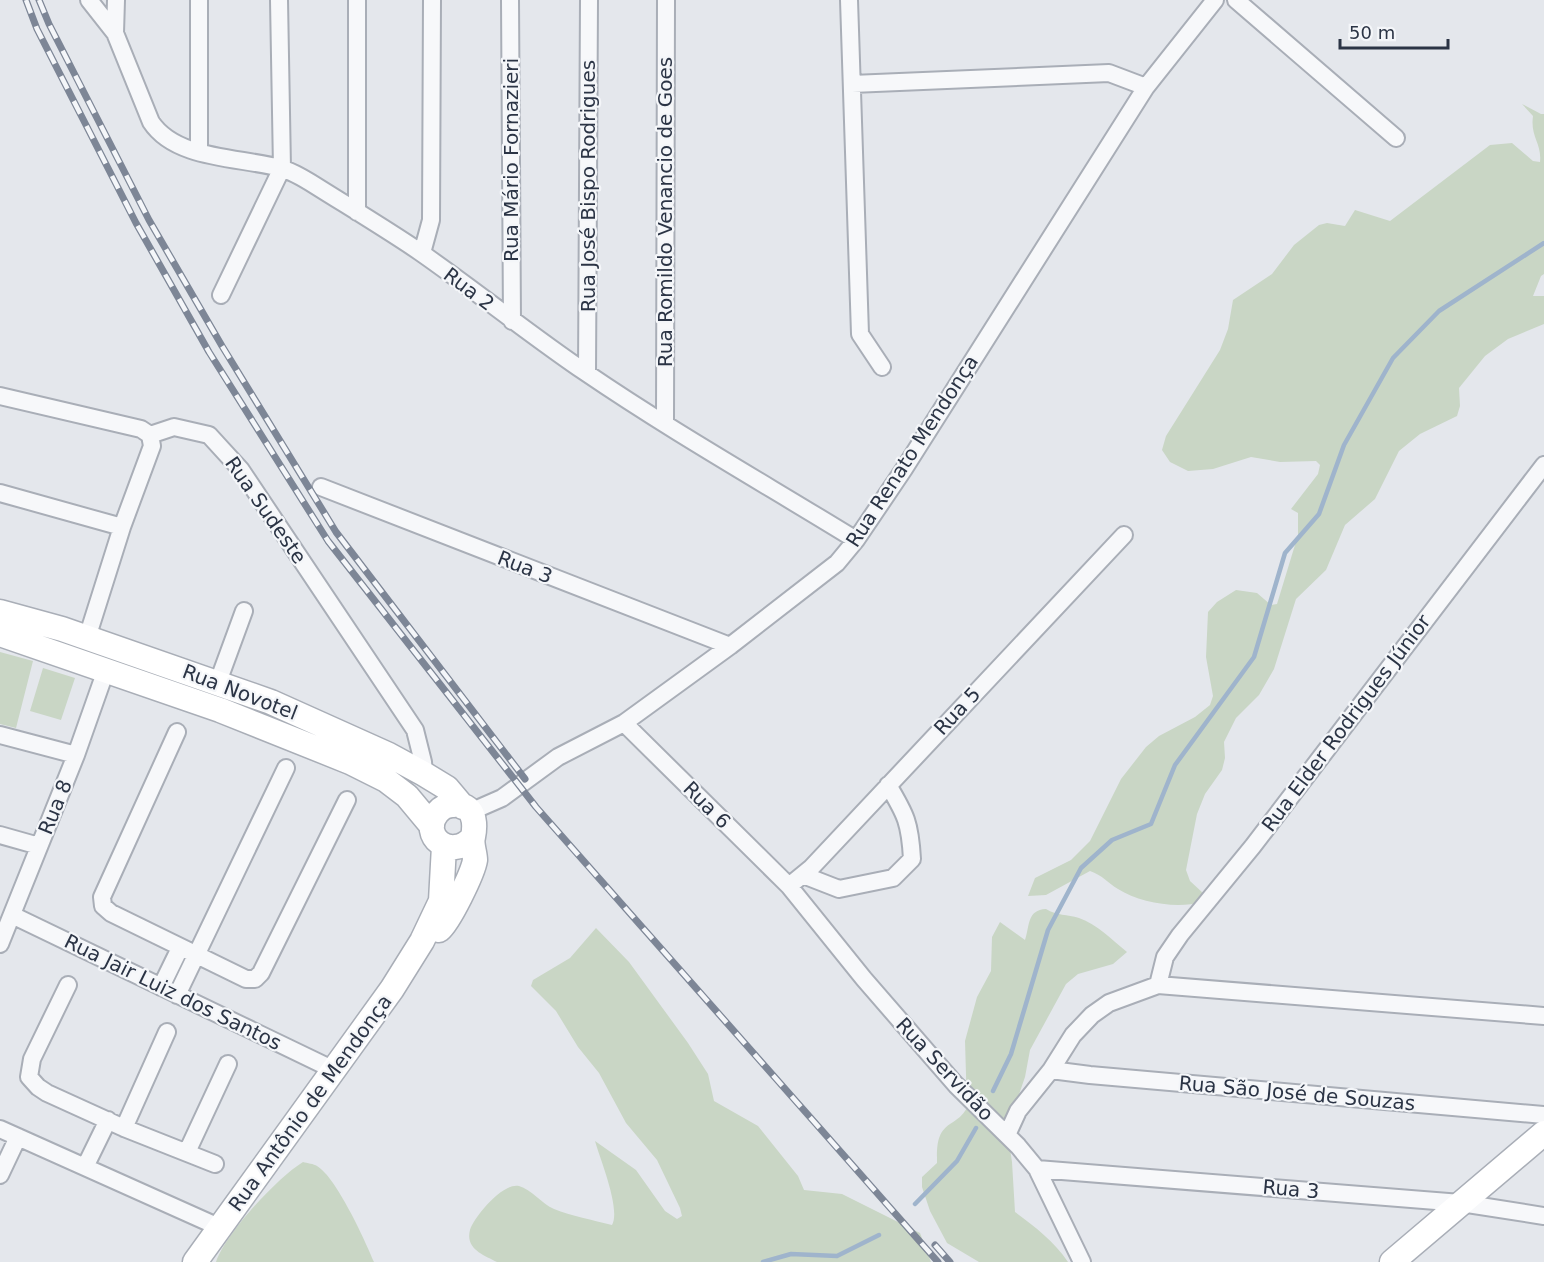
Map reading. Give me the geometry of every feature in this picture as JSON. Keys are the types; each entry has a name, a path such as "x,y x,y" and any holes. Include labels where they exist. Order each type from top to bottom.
{"street":[{"path":"89,0 115,33"},
{"path":"115,33 116,0"},
{"path":"199,0 199,152"},
{"path":"221,295 282,168 279,0"},
{"path":"357,0 357,212"},
{"path":"422,254 431,220 432,0"},
{"name":"Rua Mário Fornazieri","path":"510,0 512,321"},
{"name":"Rua José Bispo Rodrigues","path":"587,373 589,0"},
{"name":"Rua Romildo Venancio de Goes","path":"664,423 666,0"},
{"path":"849,0 860,334 882,367"},
{"name":"Rua Renato Mendonça","path":"470,821 558,757 624,723 730,646 837,563 856,540 904,469 1146,87 1215,0"},
{"path":"1236,0 1396,138"},
{"name":"Rua 2","path":"115,33 151,122 168,140 199,152 282,168 307,180 422,254 587,373 664,423 856,540"},
{"path":"852,84 1109,73 1146,87"},
{"path":"0,396 141,429 150,435 152,446 122,527 87,638 106,669 143,657"},
{"name":"Rua Sudeste","path":"150,435 174,427 209,435 241,470 415,730 424,774"},
{"name":"Rua Elder Rodrigues Júnior","path":"1158,986 1165,957 1180,935 1253,846 1544,465"},
{"name":"Rua 3","path":"321,488 730,646"},
{"path":"0,493 122,527"},
{"name":"Rua 5","path":"789,886 888,785 1124,535"},
{"path":"218,682 244,611"},
{"name":"Rua Novotel","path":"0,612 87,638 271,702 389,755 424,774 447,788 470,821"},
{"name":"Rua Novotel","path":"0,634 220,710 350,762 386,780 407,795 438,836"},
{"name":"Rua 8","path":"1,938 76,755 106,669"},
{"name":"Rua 6","path":"624,723 789,886"},
{"path":"177,732 102,897 104,906 111,913 246,979 255,979 261,974 346,800"},
{"path":"0,735 76,755"},
{"path":"177,994 286,768"},
{"path":"803,874 839,889 893,878 912,859 911,831 904,812 888,785"},
{"path":"457,805 470,821 463,846 457,848 438,836 436,814 445,806 457,805"},
{"name":"Rua Antônio de Mendonça","path":"422,941 442,928 460,898 475,860 470,821"},
{"path":"0,835 39,846"},
{"name":"Rua Antônio de Mendonça","path":"195,1262 392,989 422,941 441,901 438,836"},
{"name":"Rua Servidão","path":"789,886 937,1064 1037,1169 1082,1262"},
{"name":"Rua Jair Luiz dos Santos","path":"12,915 334,1070"},
{"path":"161,987 180,948"},
{"path":"68,985 32,1059 29,1077 47,1093 124,1128 215,1164"},
{"path":"1007,1135 1018,1111 1051,1070 1073,1035 1092,1015 1109,1003 1138,991 1158,986 1544,1016"},
{"path":"124,1128 167,1032"},
{"path":"187,1152 228,1064"},
{"name":"Rua São José de Souzas","path":"1051,1070 1090,1076 1544,1115"},
{"path":"85,1167 108,1120"},
{"path":"0,1129 221,1228"},
{"path":"1392,1262 1544,1133"},
{"path":"0,1175 18,1137"},
{"name":"Rua 3","path":"1037,1169 1461,1203 1544,1216"}],"green space":[{"path":"1522,104 1544,114 1544,274 1533,296 1544,296 1544,324 1508,339 1485,356 1459,388 1460,406 1457,416 1420,434 1399,451 1375,499 1345,525 1326,570 1296,599 1274,669 1259,695 1236,718 1224,742 1225,758 1222,770 1205,794 1197,814 1186,870 1190,881 1203,893 1202,902 1170,905 1137,898 1114,887 1090,871 1046,895 1028,896 1035,878 1071,860 1090,841 1121,779 1146,747 1159,736 1195,717 1210,705 1213,696 1206,657 1208,612 1217,602 1236,590 1257,593 1271,605 1277,604 1298,535 1298,513 1291,509 1318,474 1320,465 1316,461 1280,462 1251,457 1213,469 1188,471 1170,462 1162,450 1166,436 1220,350 1228,329 1233,300 1272,274 1294,245 1319,225 1327,223 1345,226 1355,210 1390,221 1490,145 1512,143 1533,161 1540,162 1533,129 1533,116"},
{"path":"0,652 33,661 16,728 0,724"},
{"path":"43,668 75,678 61,720 30,711"},
{"path":"1046,909 1092,924 1127,952 1113,964 1078,974 1066,984 1030,1050 1025,1077 1007,1129 1012,1162 1015,1212 1050,1241 1068,1262 979,1262 947,1243 930,1211 922,1187 922,1177 937,1163 938,1141 942,1132 967,1108 965,1041 977,997 991,971 992,937 1000,922 1025,940 1032,915"},
{"path":"596,928 629,962 688,1043 708,1074 714,1101 758,1126 798,1176 804,1190 842,1194 920,1233 931,1262 497,1262 473,1247 469,1237 473,1224 490,1202 512,1186 523,1188 554,1209 612,1225 614,1208 612,1196 595,1141 636,1170 665,1211 677,1219 682,1216 657,1160 626,1123 599,1073 578,1047 556,1011 531,986 533,980 570,958"},
{"path":"303,1162 317,1166 333,1183 374,1262 216,1262 230,1236 254,1207 280,1180"}],"waterway":[{"path":"993,1091 1011,1054 1048,930 1081,868 1112,840 1151,824 1175,765 1254,657 1285,553 1319,514 1344,445 1393,358 1439,311 1544,243"},
{"path":"915,1204 957,1161 976,1128"},
{"path":"763,1262 791,1254 837,1256 879,1235"}],"railway":[{"path":"26,0 37,29 136,223 209,352 328,541 536,807 938,1262"},
{"path":"39,0 149,220 222,346 336,532 525,779"},
{"path":"935,1245 950,1262"}]}
